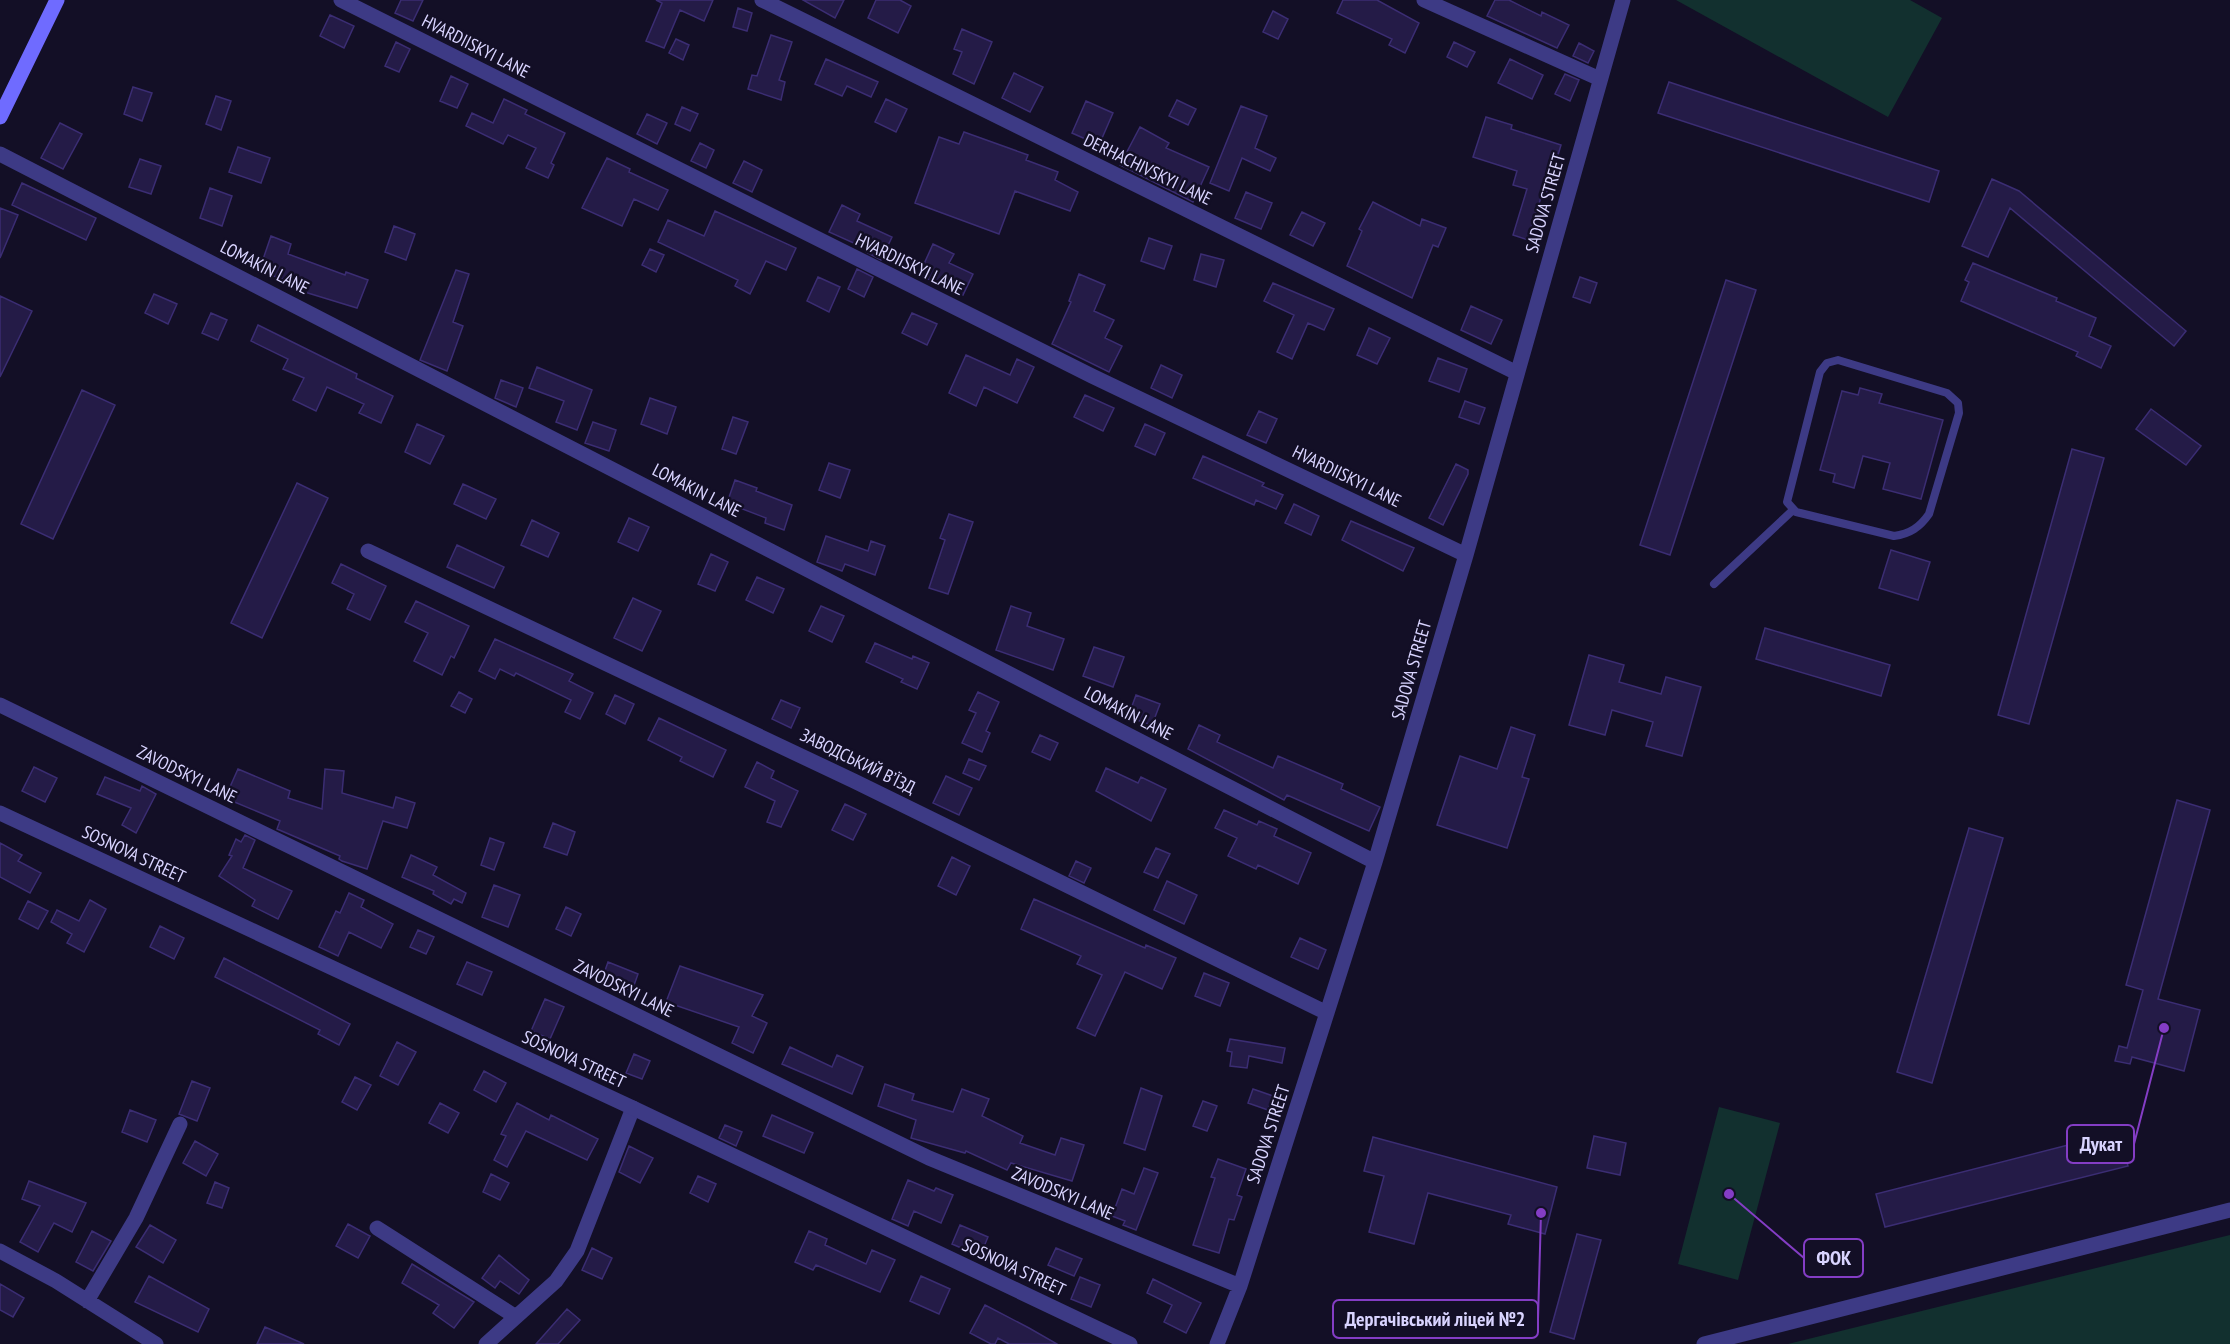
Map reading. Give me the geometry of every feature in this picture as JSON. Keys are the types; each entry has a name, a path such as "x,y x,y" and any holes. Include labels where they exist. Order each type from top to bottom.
{"main road":[{"path":"0,117 57,0"}],"street":[{"name":"HVARDIISKYI LANE","path":"342,0 1092,376 1466,555"},
{"name":"DERHACHIVSKYI LANE","path":"762,0 1517,373"},
{"path":"1424,0 1600,79"},
{"name":"SADOVA STREET","path":"1217,1344 1240,1286 1375,862 1466,555 1623,0"},
{"name":"LOMAKIN LANE","path":"0,154 1375,862"},
{"name":"ЗАВОДСЬКИЙ В’ЇЗД","path":"368,551 854,781 1327,1013"},
{"name":"ZAVODSKYI LANE","path":"0,705 929,1158 1240,1286"},
{"name":"SOSNOVA STREET","path":"0,813 633,1107 1130,1344"},
{"path":"486,1344 556,1281 578,1251 633,1107"},
{"path":"87,1300 136,1218 180,1124"},
{"path":"1704,1344 2230,1210"},
{"path":"377,1228 516,1317"},
{"path":"0,1251 87,1300 156,1344"}],"lane":[{"path":"1844,361 1947,393 1955,398 1959,412 1929,514 1915,530 1894,537 1793,510 1787,502 1820,372 1827,363 1844,361"},
{"path":"1714,584 1793,510"}],"green space":[{"path":"1676,0 1910,0 1942,18 1888,117"},
{"path":"1719,1107 1780,1123 1738,1280 1678,1264"},
{"path":"2230,1235 2230,1344 1788,1344"}],"building":[{"path":"401,0 423,0 413,21 395,13"},
{"path":"656,0 713,0 704,21 680,10 664,48 646,41 662,3"},
{"path":"803,0 844,0 835,18"},
{"path":"876,0 900,0 911,6 898,33 868,18"},
{"path":"1343,0 1377,0 1419,23 1405,53 1389,45 1392,39 1337,13"},
{"path":"1495,0 1509,0 1541,16 1542,12 1569,25 1557,48 1487,16"},
{"path":"738,8 752,13 747,31 733,27"},
{"path":"1273,11 1288,19 1278,39 1263,32"},
{"path":"330,15 354,26 344,48 320,36"},
{"path":"962,29 992,42 974,84 953,74 962,52 954,49"},
{"path":"771,35 792,42 779,80 785,82 781,100 748,89 752,75 757,76"},
{"path":"676,39 689,45 683,60 669,53"},
{"path":"396,42 410,49 399,72 385,66"},
{"path":"1454,42 1475,52 1467,67 1447,57"},
{"path":"1579,43 1594,51 1588,63 1573,56"},
{"path":"826,59 878,82 871,97 847,86 842,96 815,84"},
{"path":"1510,59 1543,75 1532,99 1498,83"},
{"path":"1014,73 1043,87 1030,112 1002,98"},
{"path":"1565,74 1579,80 1570,101 1555,94"},
{"path":"451,76 468,84 457,108 440,101"},
{"path":"1669,82 1939,171 1929,202 1658,113"},
{"path":"133,87 152,93 142,121 124,114"},
{"path":"216,96 231,101 221,130 206,124"},
{"path":"504,99 527,110 525,114 565,133 551,163 554,165 548,178 526,168 536,148 508,135 503,144 466,126 472,113 493,123"},
{"path":"886,99 907,109 896,132 875,122"},
{"path":"1177,100 1196,109 1188,125 1169,116"},
{"path":"1086,101 1113,113 1099,145 1072,133"},
{"path":"1241,106 1267,116 1255,148 1276,158 1270,171 1242,158 1229,191 1210,183"},
{"path":"682,107 698,114 690,131 675,124"},
{"path":"647,114 667,123 657,144 637,134"},
{"path":"1486,117 1512,125 1511,129 1561,145 1546,195 1542,194 1528,240 1513,235 1527,189 1513,185 1517,171 1473,157"},
{"path":"60,123 82,134 63,169 41,158"},
{"path":"1140,127 1169,143 1166,148 1209,167 1193,202 1120,165"},
{"path":"964,132 1028,155 1026,160 1058,172 1055,180 1078,192 1070,211 1015,191 999,234 915,203 939,137 959,144"},
{"path":"700,143 714,150 706,168 691,161"},
{"path":"238,147 270,158 261,183 229,172"},
{"path":"607,158 630,169 629,172 668,190 658,210 634,199 622,226 582,208"},
{"path":"140,159 161,166 151,194 129,187"},
{"path":"744,161 762,170 752,192 733,183"},
{"path":"1992,179 2019,191 2186,331 2174,346 2010,208 1988,257 1962,246"},
{"path":"22,183 96,218 86,240 12,205"},
{"path":"210,188 232,196 222,226 200,218"},
{"path":"1246,192 1272,203 1261,229 1235,218"},
{"path":"1373,202 1420,226 1422,219 1446,228 1438,247 1433,245 1412,298 1347,266 1362,231 1359,229"},
{"path":"842,205 860,214 857,221 892,237 881,260 866,252 867,249 829,232"},
{"path":"0,208 18,215 0,258"},
{"path":"715,211 796,248 786,270 766,261 750,294 735,286 738,280 658,242 668,220 704,236"},
{"path":"1302,212 1325,223 1313,246 1290,235"},
{"path":"394,226 415,234 406,260 385,252"},
{"path":"271,236 291,244 288,254 345,275 346,272 368,280 357,308 298,290 300,285 259,271"},
{"path":"1149,238 1172,246 1164,269 1141,261"},
{"path":"933,244 954,254 949,263 973,274 963,295 919,275"},
{"path":"650,249 664,255 656,272 642,265"},
{"path":"1201,254 1224,260 1216,287 1194,280"},
{"path":"1973,263 2057,298 2056,301 2096,318 2089,336 2111,346 2101,368 2076,356 2078,352 1961,301 1969,282 1965,280"},
{"path":"857,269 873,277 864,297 848,289"},
{"path":"456,270 469,274 453,322 463,326 447,371 420,360"},
{"path":"1079,274 1105,285 1094,311 1114,320 1105,338 1122,346 1109,372 1052,344 1071,302 1069,301"},
{"path":"818,277 840,287 829,312 807,301"},
{"path":"1580,277 1597,283 1590,303 1573,297"},
{"path":"1726,280 1756,290 1670,555 1640,545"},
{"path":"1273,283 1334,309 1324,330 1308,323 1292,359 1277,352 1294,315 1264,301"},
{"path":"154,294 177,304 168,324 145,313"},
{"path":"0,296 32,311 0,377"},
{"path":"1471,306 1502,320 1491,344 1461,330"},
{"path":"211,313 227,320 218,340 202,333"},
{"path":"912,313 937,324 927,345 902,333"},
{"path":"258,325 357,374 356,378 393,396 381,423 359,413 364,404 327,387 316,411 293,400 304,378 283,369 288,359 251,341"},
{"path":"1369,328 1390,338 1377,364 1357,355"},
{"path":"966,355 1010,375 1017,359 1034,367 1017,403 984,387 976,406 949,393"},
{"path":"1438,358 1467,369 1459,392 1429,381"},
{"path":"1161,365 1182,375 1172,398 1151,388"},
{"path":"537,367 592,390 577,430 556,422 564,401 529,388"},
{"path":"501,380 523,388 516,407 495,398"},
{"path":"1860,388 1882,394 1879,403 1943,420 1921,499 1883,489 1890,463 1863,456 1854,488 1833,482 1835,474 1820,470 1842,391 1858,395"},
{"path":"82,390 115,405 53,539 21,524"},
{"path":"1085,395 1114,408 1103,431 1074,417"},
{"path":"650,398 676,407 667,434 641,424"},
{"path":"1465,401 1485,408 1479,424 1459,417"},
{"path":"2151,409 2201,446 2186,465 2136,429"},
{"path":"1259,411 1277,419 1266,443 1247,435"},
{"path":"733,417 748,422 736,454 722,449"},
{"path":"593,422 616,430 609,451 585,443"},
{"path":"417,424 444,436 430,464 405,452"},
{"path":"1145,424 1165,433 1155,455 1135,446"},
{"path":"2072,449 2104,458 2029,724 1998,715"},
{"path":"1203,456 1264,483 1262,486 1283,495 1276,509 1256,500 1254,505 1193,478"},
{"path":"829,463 850,470 840,498 819,490"},
{"path":"1456,464 1468,470 1468,474 1443,525 1429,518"},
{"path":"735,480 792,505 784,530 765,523 766,518 727,503"},
{"path":"297,483 328,498 262,638 231,623"},
{"path":"463,484 496,499 486,519 454,504"},
{"path":"1294,504 1319,516 1311,535 1285,523"},
{"path":"949,514 973,522 948,594 929,588 945,540 940,538"},
{"path":"629,518 649,527 638,551 618,542"},
{"path":"532,520 559,533 548,557 521,545"},
{"path":"1351,521 1414,548 1403,571 1342,540"},
{"path":"826,536 868,551 871,541 885,546 875,575 845,564 842,571 817,562"},
{"path":"457,545 504,567 494,588 447,567"},
{"path":"1891,550 1930,562 1918,600 1879,588"},
{"path":"711,554 728,562 715,591 698,584"},
{"path":"341,564 386,586 370,620 347,609 354,594 332,583"},
{"path":"757,577 784,589 773,613 746,600"},
{"path":"633,598 661,611 642,651 614,638"},
{"path":"416,601 469,626 454,658 451,656 442,675 414,661 428,633 405,622"},
{"path":"821,606 844,616 832,642 809,631"},
{"path":"1011,606 1031,613 1027,626 1064,639 1053,670 996,650"},
{"path":"1765,628 1890,665 1881,696 1756,659"},
{"path":"495,639 573,674 569,681 593,693 580,719 565,712 571,700 516,673 514,676 500,669 495,679 479,671"},
{"path":"875,643 912,659 913,656 929,663 917,689 901,682 903,679 866,662"},
{"path":"1094,647 1124,657 1113,687 1083,676"},
{"path":"1589,655 1624,665 1619,682 1661,694 1666,677 1701,687 1682,756 1646,746 1653,722 1612,710 1605,735 1569,725"},
{"path":"459,692 472,699 465,713 451,706"},
{"path":"978,692 999,702 986,731 990,733 982,752 962,743 976,713 969,710"},
{"path":"615,695 634,704 625,724 606,714"},
{"path":"1136,695 1160,704 1152,725 1128,717"},
{"path":"781,700 800,708 791,728 772,719"},
{"path":"659,718 726,750 713,777 680,761 682,757 648,740"},
{"path":"1199,725 1220,735 1217,742 1273,768 1278,756 1343,784 1341,789 1380,807 1369,831 1287,795 1284,800 1188,749"},
{"path":"1511,727 1535,735 1522,777 1529,779 1507,848 1437,825 1460,756 1497,769"},
{"path":"1040,735 1058,743 1050,760 1032,752"},
{"path":"969,759 986,766 979,780 963,773"},
{"path":"757,762 774,771 771,778 798,791 781,827 767,822 775,801 745,787"},
{"path":"34,767 57,778 45,802 22,791"},
{"path":"1106,768 1138,783 1141,777 1166,789 1151,821 1096,791"},
{"path":"238,769 290,791 288,798 322,809 325,769 344,771 342,793 393,808 396,797 415,803 407,828 383,821 367,869 342,861 339,859 340,856 277,829 280,821 225,798"},
{"path":"946,776 972,788 959,815 933,803"},
{"path":"105,777 140,791 142,786 156,794 136,833 122,825 131,808 97,794"},
{"path":"2177,800 2210,810 2158,999 2200,1010 2184,1071 2132,1057 2130,1064 2115,1061 2119,1046 2127,1048 2143,990 2126,985"},
{"path":"845,804 866,814 853,840 832,830"},
{"path":"1224,810 1257,825 1259,821 1277,829 1274,836 1311,853 1298,884 1258,865 1256,869 1228,856 1237,838 1215,828"},
{"path":"553,823 575,832 567,855 544,847"},
{"path":"1969,828 2003,838 1932,1083 1897,1072"},
{"path":"245,835 255,840 243,868 292,891 278,919 252,906 255,900 219,876 232,856 229,855 236,839 241,842"},
{"path":"490,838 504,843 494,870 481,865"},
{"path":"0,843 22,855 18,861 41,873 30,893 0,877"},
{"path":"1156,848 1170,854 1158,878 1144,872"},
{"path":"411,855 437,867 433,875 466,893 462,903 454,899 451,904 433,894 434,891 402,877"},
{"path":"952,857 970,866 956,895 938,886"},
{"path":"1076,861 1091,868 1084,883 1069,876"},
{"path":"1167,881 1197,895 1184,924 1154,910"},
{"path":"494,885 520,895 508,927 482,917"},
{"path":"349,893 364,900 361,907 393,924 381,948 349,932 338,956 319,947 336,911 340,913"},
{"path":"1034,899 1145,948 1146,945 1176,958 1162,989 1125,972 1095,1036 1077,1028 1102,975 1077,964 1081,956 1021,929"},
{"path":"90,900 106,909 84,952 67,943 72,934 51,922 57,910 79,921"},
{"path":"28,901 48,911 38,929 19,919"},
{"path":"566,907 581,914 571,936 556,929"},
{"path":"160,926 184,938 174,959 150,947"},
{"path":"418,930 434,937 426,954 410,947"},
{"path":"1300,938 1326,950 1318,969 1291,957"},
{"path":"224,958 350,1024 339,1045 318,1034 320,1030 215,977"},
{"path":"467,962 492,972 482,995 457,984"},
{"path":"608,962 638,974 632,991 602,979"},
{"path":"680,966 763,995 752,1016 767,1023 753,1053 732,1043 739,1027 666,1002"},
{"path":"1204,973 1229,983 1220,1006 1195,996"},
{"path":"545,999 564,1007 550,1039 531,1031"},
{"path":"1230,1039 1285,1048 1282,1063 1249,1056 1247,1068 1230,1066 1232,1052 1227,1051"},
{"path":"397,1042 416,1052 398,1085 380,1076"},
{"path":"790,1047 832,1067 837,1055 863,1067 852,1094 782,1064"},
{"path":"634,1054 650,1061 642,1079 626,1073"},
{"path":"484,1071 506,1083 496,1102 474,1090"},
{"path":"355,1077 371,1085 357,1110 342,1102"},
{"path":"192,1081 210,1088 197,1121 179,1114"},
{"path":"885,1084 914,1094 912,1100 953,1112 962,1089 989,1099 982,1116 1023,1136 1020,1143 1055,1155 1061,1138 1084,1145 1072,1181 1011,1163 1007,1170 966,1151 965,1153 911,1138 916,1120 878,1106"},
{"path":"1141,1088 1162,1096 1145,1150 1124,1143"},
{"path":"1253,1089 1273,1096 1268,1110 1248,1103"},
{"path":"1203,1101 1217,1106 1207,1131 1193,1126"},
{"path":"440,1103 459,1113 448,1133 429,1123"},
{"path":"517,1103 549,1120 551,1115 598,1139 587,1160 526,1131 507,1167 494,1160 506,1136 501,1134"},
{"path":"130,1110 156,1120 147,1142 122,1132"},
{"path":"772,1115 813,1133 804,1153 763,1136"},
{"path":"725,1125 742,1132 736,1146 719,1138"},
{"path":"2119,1132 2128,1166 1885,1227 1876,1194"},
{"path":"1594,1136 1626,1143 1620,1175 1587,1168"},
{"path":"1373,1137 1557,1187 1545,1234 1508,1224 1511,1215 1428,1193 1414,1244 1369,1232 1384,1176 1364,1171"},
{"path":"195,1141 218,1154 206,1176 183,1163"},
{"path":"629,1146 653,1158 640,1183 619,1172"},
{"path":"1218,1159 1246,1169 1237,1195 1242,1197 1234,1220 1229,1219 1219,1253 1193,1245 1215,1178 1211,1177"},
{"path":"1144,1168 1158,1173 1136,1230 1123,1225 1125,1221 1112,1216 1122,1189 1134,1194"},
{"path":"491,1174 509,1183 500,1200 483,1192"},
{"path":"698,1176 716,1184 708,1202 690,1193"},
{"path":"908,1180 934,1191 936,1188 953,1195 941,1223 914,1211 908,1226 892,1219"},
{"path":"29,1181 86,1203 72,1232 54,1223 38,1252 20,1242 40,1206 22,1199"},
{"path":"215,1182 229,1188 222,1208 207,1203"},
{"path":"348,1224 370,1236 358,1258 336,1246"},
{"path":"150,1225 176,1240 163,1263 136,1247"},
{"path":"960,1225 988,1237 980,1256 952,1244"},
{"path":"92,1231 111,1241 93,1271 76,1262"},
{"path":"809,1231 827,1239 825,1245 866,1264 872,1250 895,1260 880,1292 816,1265 813,1270 795,1262"},
{"path":"1577,1234 1601,1240 1574,1339 1550,1332"},
{"path":"592,1248 612,1258 602,1279 582,1270"},
{"path":"1056,1248 1082,1259 1074,1276 1048,1265"},
{"path":"499,1255 529,1280 519,1294 500,1281 495,1288 482,1278"},
{"path":"412,1264 474,1302 454,1328 433,1313 439,1305 402,1283"},
{"path":"149,1276 209,1309 198,1332 135,1302"},
{"path":"921,1276 950,1289 939,1314 910,1301"},
{"path":"1080,1277 1100,1285 1091,1307 1071,1299"},
{"path":"1153,1279 1201,1303 1186,1333 1164,1322 1172,1305 1147,1293"},
{"path":"0,1284 24,1298 13,1317 0,1310"},
{"path":"985,1305 1057,1344 1009,1344 998,1338 995,1344 991,1344 970,1333"},
{"path":"567,1309 580,1320 558,1344 536,1344"},
{"path":"265,1327 304,1344 257,1344"}],"place":[{"name":"Дукат","path":"2164,1028"},
{"name":"ФОК","path":"1729,1194"},
{"name":"Дергачівський ліцей №2","path":"1541,1213"}]}
